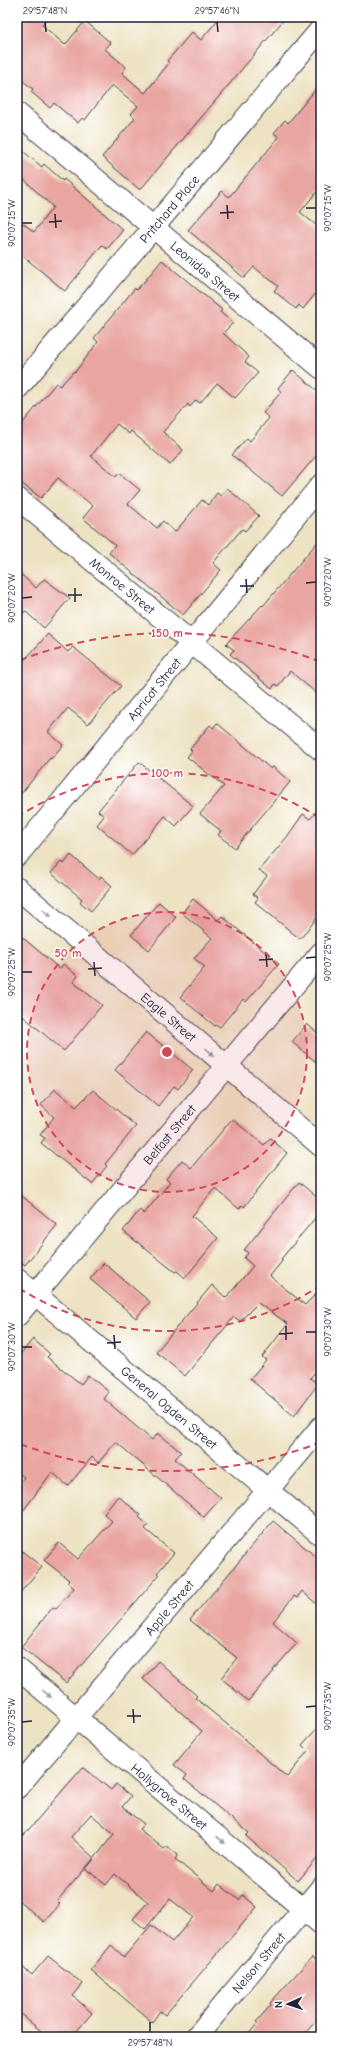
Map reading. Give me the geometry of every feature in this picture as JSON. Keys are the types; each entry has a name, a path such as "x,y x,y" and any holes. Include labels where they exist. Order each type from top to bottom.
{"street":[{"name":"Pritchard Place","path":"17,389 321,29"},
{"name":"Leonidas Street","path":"17,113 152,228 321,368"},
{"name":"Apricot Street","path":"17,856 321,485"},
{"name":"Monroe Street","path":"17,498 321,750"},
{"name":"Eagle Street","path":"17,888 321,1146"},
{"name":"Belfast Street","path":"17,1316 321,953"},
{"name":"General Ogden Street","path":"17,1279 321,1535"},
{"name":"Apple Street","path":"17,1788 321,1427"},
{"name":"Hollygrove Street","path":"17,1668 321,1924"},
{"name":"Nelson Street","path":"196,2037 321,1888"}],"building":[{"path":"17,17 48,17 42,25 65,45 85,21 111,43 105,49 126,67 122,73 145,93 169,63 167,61 192,32 201,40 220,17 286,17 140,190 102,157 135,118 131,114 138,106 112,85 85,120 82,118 78,123 54,103 50,108 31,92 33,89 17,76"},
{"path":"321,83 321,187 300,212 321,229 321,287 303,309 299,305 296,309 274,291 278,286 254,267 244,278 188,230 222,191 229,197 279,137 274,133 285,120 288,123"},
{"path":"24,152 42,167 44,164 63,181 64,179 123,230 107,249 102,245 65,291 17,251 17,230 23,223 34,232 53,207 17,173 17,161"},
{"path":"162,260 222,310 220,312 233,323 223,333 249,357 245,362 258,373 235,398 217,383 200,403 196,400 190,407 188,404 163,432 183,450 170,465 131,431 129,434 117,424 91,456 116,477 119,473 140,490 128,504 157,528 163,521 175,532 202,500 208,505 217,493 221,496 227,488 259,516 245,531 242,529 213,563 221,570 183,615 109,553 115,545 83,518 93,506 58,478 41,498 17,480 17,430 56,383 60,386 74,371 75,372 98,342 94,338 135,288 136,290 144,282"},
{"path":"293,370 321,394 321,450 282,496 232,455 247,438 250,441 269,418 263,413 281,392 278,388"},
{"path":"321,538 321,697 290,671 278,686 275,684 272,689 230,654 234,650 226,644 262,605 263,606"},
{"path":"17,571 36,588 44,579 70,598 44,628 25,611 17,621"},
{"path":"48,634 68,652 73,647 121,686 88,724 68,708 48,732 63,745 51,759 50,758 17,799 17,674 24,666 21,664"},
{"path":"217,723 271,769 273,767 290,782 235,848 218,835 221,831 200,814 224,786 187,757 192,751 190,749 210,725 213,728"},
{"path":"139,762 193,806 176,826 165,816 132,855 97,825 104,816 98,811"},
{"path":"321,806 321,913 300,939 255,902 258,898 253,894 267,876 259,870 287,837 303,814 310,819"},
{"path":"71,855 99,879 101,876 112,886 91,911 80,902 82,899 51,873 61,862 64,864"},
{"path":"193,899 218,920 222,916 279,964 246,1002 243,999 220,1027 217,1025 215,1026 180,997 205,967 194,958 212,938 182,913"},
{"path":"159,902 176,917 149,950 131,935"},
{"path":"17,933 60,969 63,964 78,976 73,982 102,1005 64,1051 17,1011"},
{"path":"307,1024 321,1036 321,1066 292,1042"},
{"path":"146,1032 193,1070 178,1089 174,1086 158,1106 115,1070"},
{"path":"55,1089 76,1107 93,1090 136,1126 105,1164 107,1166 92,1184 41,1143 45,1138 40,1135 54,1117 41,1105"},
{"path":"232,1119 264,1145 270,1138 287,1153 244,1207 242,1205 239,1209 215,1188 192,1216 218,1238 185,1278 177,1271 175,1272 123,1231 140,1210 144,1214 170,1182 166,1179 182,1160 191,1168"},
{"path":"299,1182 321,1201 321,1211 281,1259 283,1260 270,1276 305,1305 321,1289 321,1365 310,1378 318,1384 294,1416 250,1379 266,1360 262,1357 288,1324 258,1303 240,1321 234,1317 185,1376 156,1352 212,1285 226,1298 253,1266 244,1258 248,1253 244,1250"},
{"path":"17,1192 57,1225 25,1265 17,1258"},
{"path":"104,1263 150,1302 136,1318 90,1279"},
{"path":"33,1339 50,1354 47,1357 81,1384 88,1375 109,1392 104,1399 152,1440 158,1433 181,1452 175,1459 221,1498 204,1517 116,1442 98,1463 92,1457 68,1486 52,1472 17,1519 17,1486 24,1477 17,1472 17,1358"},
{"path":"118,1496 141,1515 139,1517 148,1525 145,1529 174,1553 157,1573 159,1575 66,1683 21,1647 53,1607 56,1609 74,1588 67,1582 69,1580 44,1560 59,1543 78,1559 112,1521 104,1514"},
{"path":"273,1521 321,1561 321,1608 302,1591 297,1598 294,1596 273,1622 297,1643 248,1701 221,1678 237,1658 190,1620"},
{"path":"17,1547 42,1567 17,1596"},
{"path":"158,1661 197,1696 195,1698 245,1739 245,1741 287,1777 308,1751 302,1745 321,1724 321,1854 298,1881 246,1836 249,1833 184,1779 187,1775 174,1765 202,1731 143,1679"},
{"path":"83,1767 111,1790 116,1784 131,1796 122,1807 144,1824 139,1829 164,1849 167,1846 178,1855 175,1859 214,1891 219,1884 239,1900 243,1895 257,1907 165,2015 160,2011 152,2022 91,1970 111,1945 124,1957 151,1925 172,1942 193,1917 170,1899 145,1929 133,1919 148,1902 115,1874 106,1885 86,1869 114,1834 91,1814 71,1837 94,1858 57,1901 60,1904 44,1922 17,1899 17,1843"},
{"path":"48,1956 83,1984 73,1996 92,2013 72,2037 48,2037 17,2011 17,1963 32,1975"},
{"path":"312,1957 321,1965 321,2015 302,2037 246,2037 258,2023 256,2022 271,2005 270,2003"}]}
